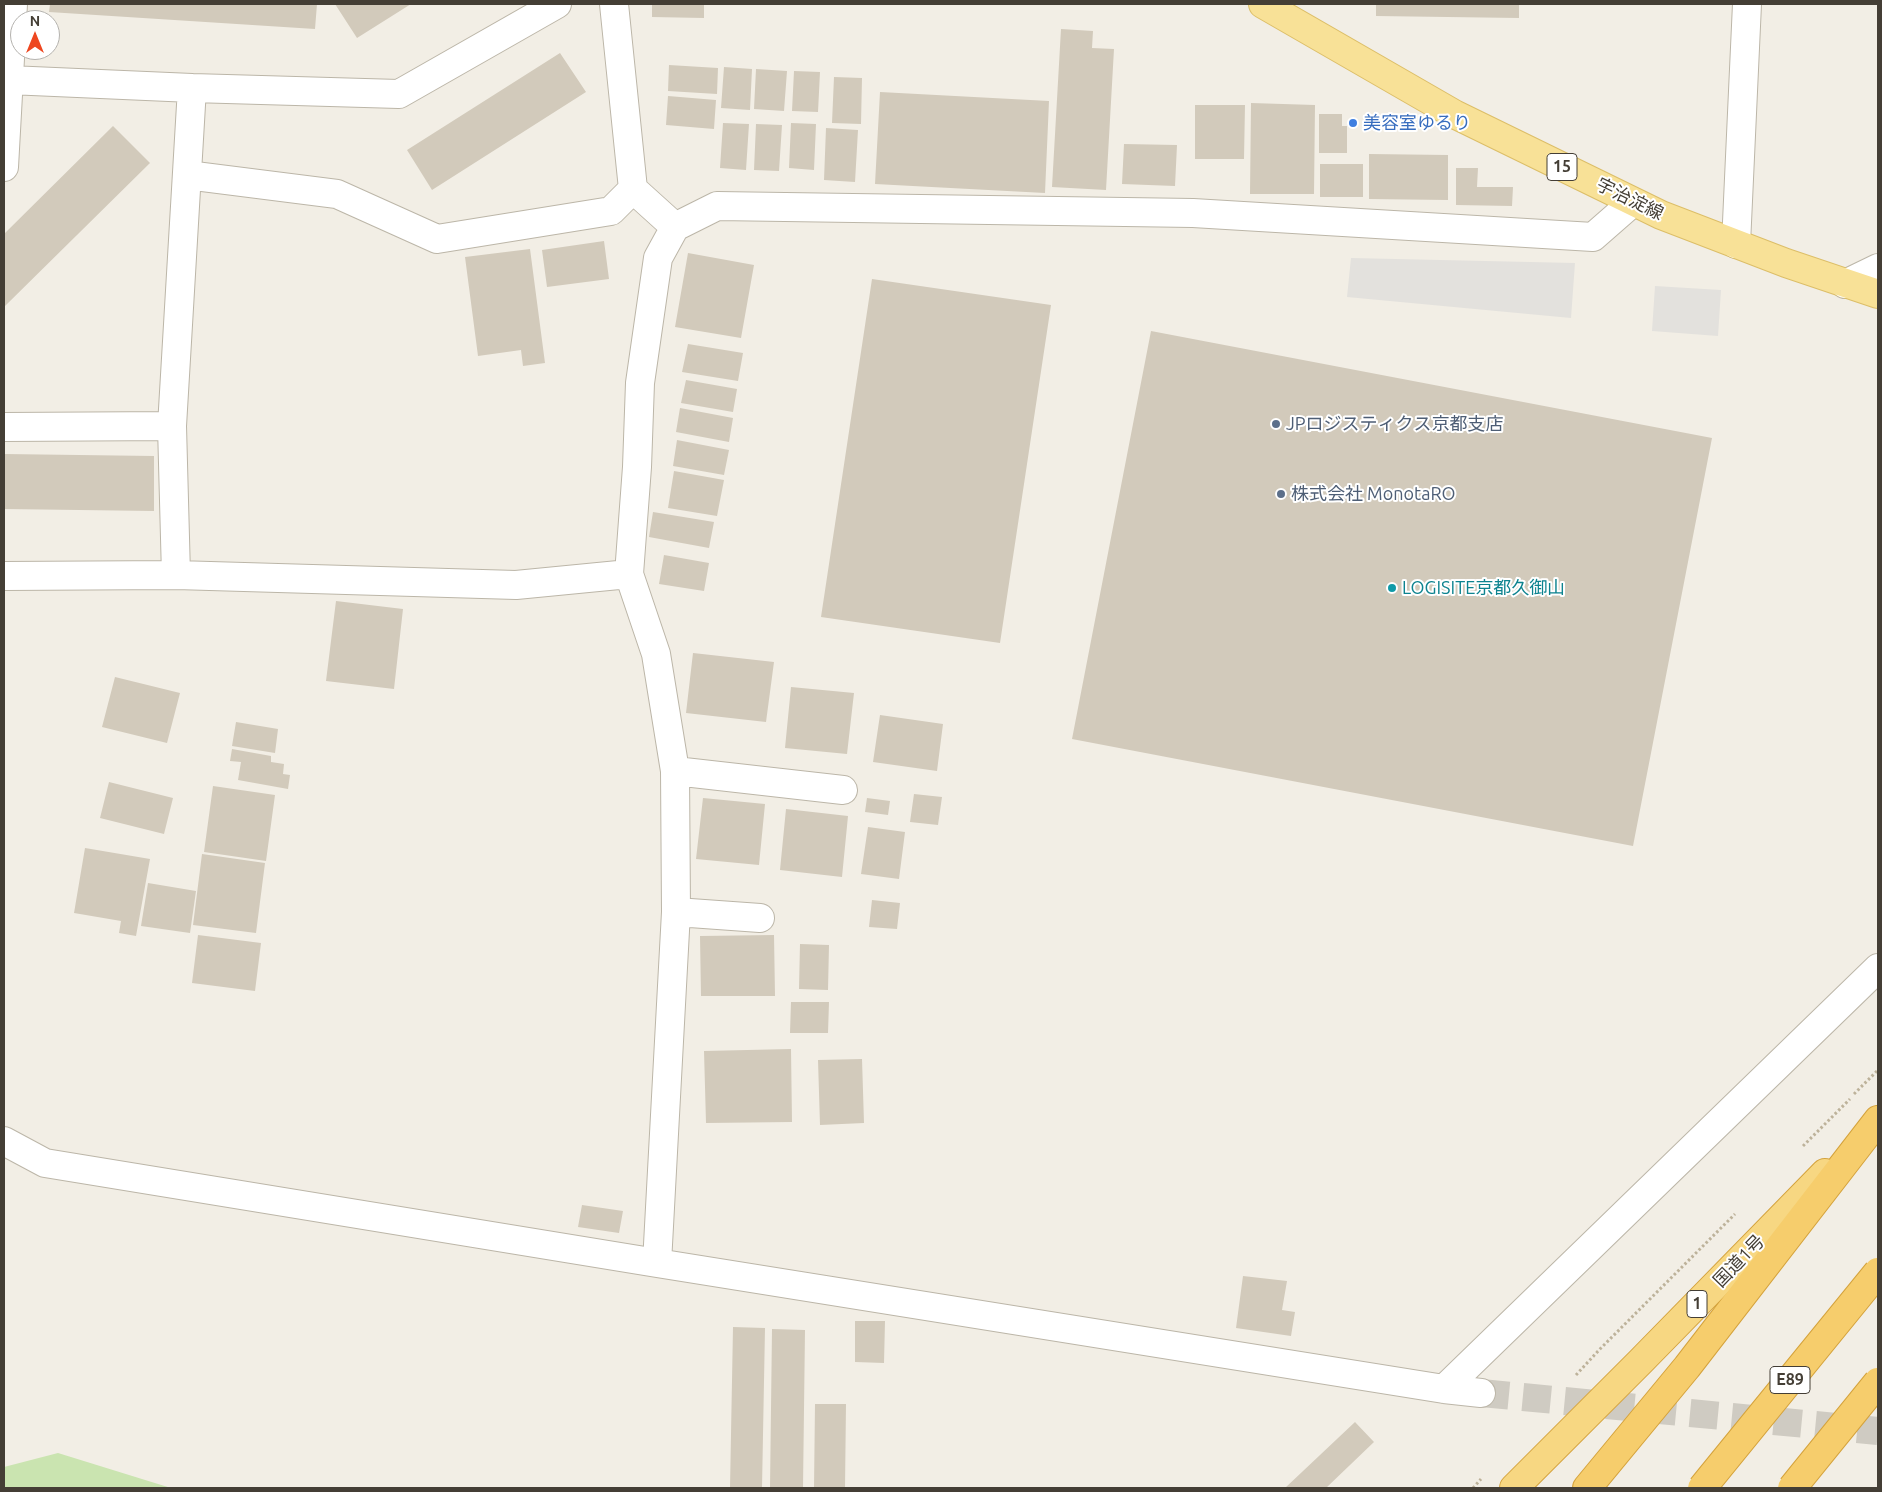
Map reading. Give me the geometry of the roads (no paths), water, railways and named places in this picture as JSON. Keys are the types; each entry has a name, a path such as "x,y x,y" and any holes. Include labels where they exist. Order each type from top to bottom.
{"highway":[{"name":"国道1号","path":"1514,1488 1642,1361 1878,1119"},
{"path":"1587,1488 1687,1367 1878,1119"},
{"name":"E89","path":"1702,1488 1878,1272"},
{"path":"1792,1488 1878,1382"}],"main road":[{"name":"宇治淀線","path":"1263,4 1454,114 1633,202 1736,244 1845,284 1878,294"}],"street":[{"path":"4,168 13,4"},
{"path":"9,80 399,94 557,4"},
{"path":"614,4 633,189 675,227"},
{"path":"1736,244 1747,4"},
{"path":"176,576 172,426 192,88"},
{"path":"187,175 337,194 437,239 611,211 633,189"},
{"path":"656,1263 676,912 675,771 656,654 629,574 637,467 640,383 658,258 675,227 716,206 1193,213 1593,237 1633,202"},
{"path":"1845,284 1878,268"},
{"path":"4,427 172,426"},
{"path":"4,576 176,576 516,585 629,574"},
{"path":"675,771 843,790"},
{"path":"676,912 760,918"},
{"path":"1444,1389 1878,968"},
{"path":"4,1141 45,1163 656,1263 1444,1389 1481,1393"}],"tunnel":[{"path":"1481,1393 1878,1431"}],"place":[{"name":"美容室ゆるり","path":"1353,123"},
{"name":"JPロジスティクス京都支店","path":"1276,424"},
{"name":"株式会社 MonotaRO","path":"1281,494"},
{"name":"LOGISITE京都久御山","path":"1392,588"}]}
